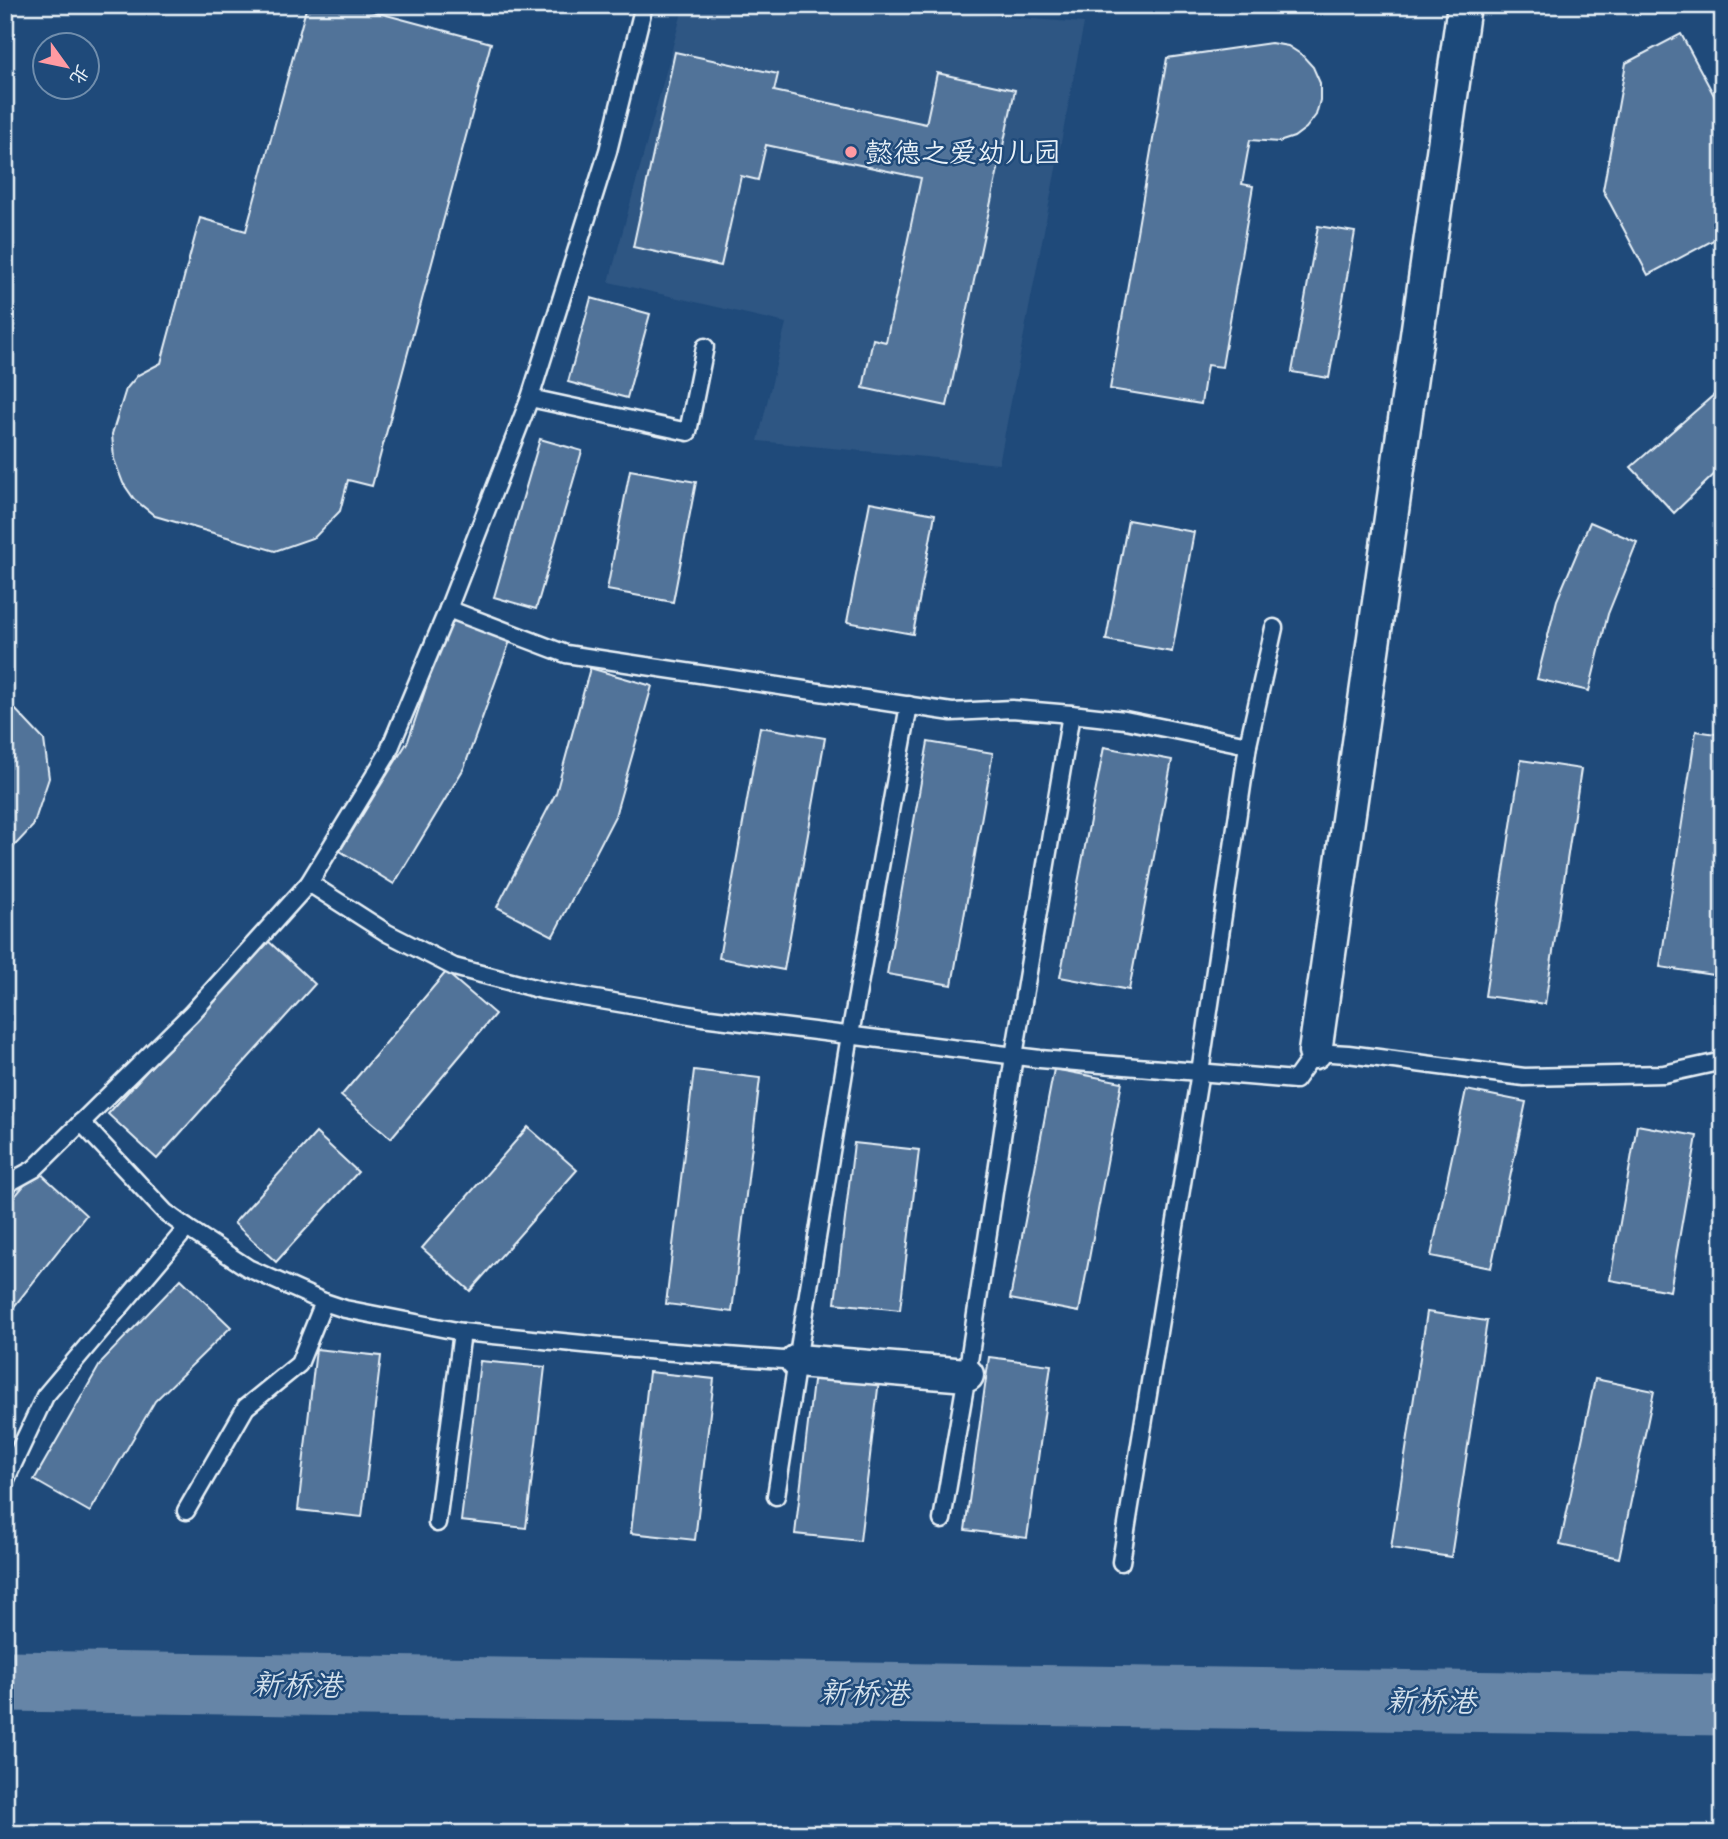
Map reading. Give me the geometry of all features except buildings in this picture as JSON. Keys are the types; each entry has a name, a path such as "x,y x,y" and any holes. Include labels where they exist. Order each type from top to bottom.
{"street":[{"path":"1315,1052 1464,5"},
{"path":"797,1361 967,1375"}],"lane":[{"path":"5,1185 34,1169 191,1014 309,883 387,755 448,610 530,398 608,151 644,5"},
{"path":"530,398 688,432 705,347"},
{"path":"448,610 566,654 952,712 1012,709 1125,720 1248,745"},
{"path":"1121,1562 1200,1072 1248,745 1274,628"},
{"path":"776,1496 850,1035 909,705"},
{"path":"942,1520 967,1375 1014,1056 1071,714"},
{"path":"309,883 387,933 454,967 542,990 702,1017 1014,1056 1295,1080 1315,1052 1524,1077 1664,1074 1723,1061"},
{"path":"81,1122 166,1212 187,1228 248,1268 324,1302 345,1309 462,1332 633,1349 797,1361"},
{"path":"5,1481 45,1395 187,1228"},
{"path":"186,1511 246,1407 299,1364 324,1302"},
{"path":"437,1523 462,1332"}],"shaded area":[{"name":"懿德之爱幼儿园","path":"684,5 895,5 942,12 1084,23 999,464 758,441 786,323 609,282"}],"waterway":[{"name":"新桥港","path":"5,1681 1723,1705"}],"place":[{"name":"懿德之爱幼儿园","path":"851,152"}]}
